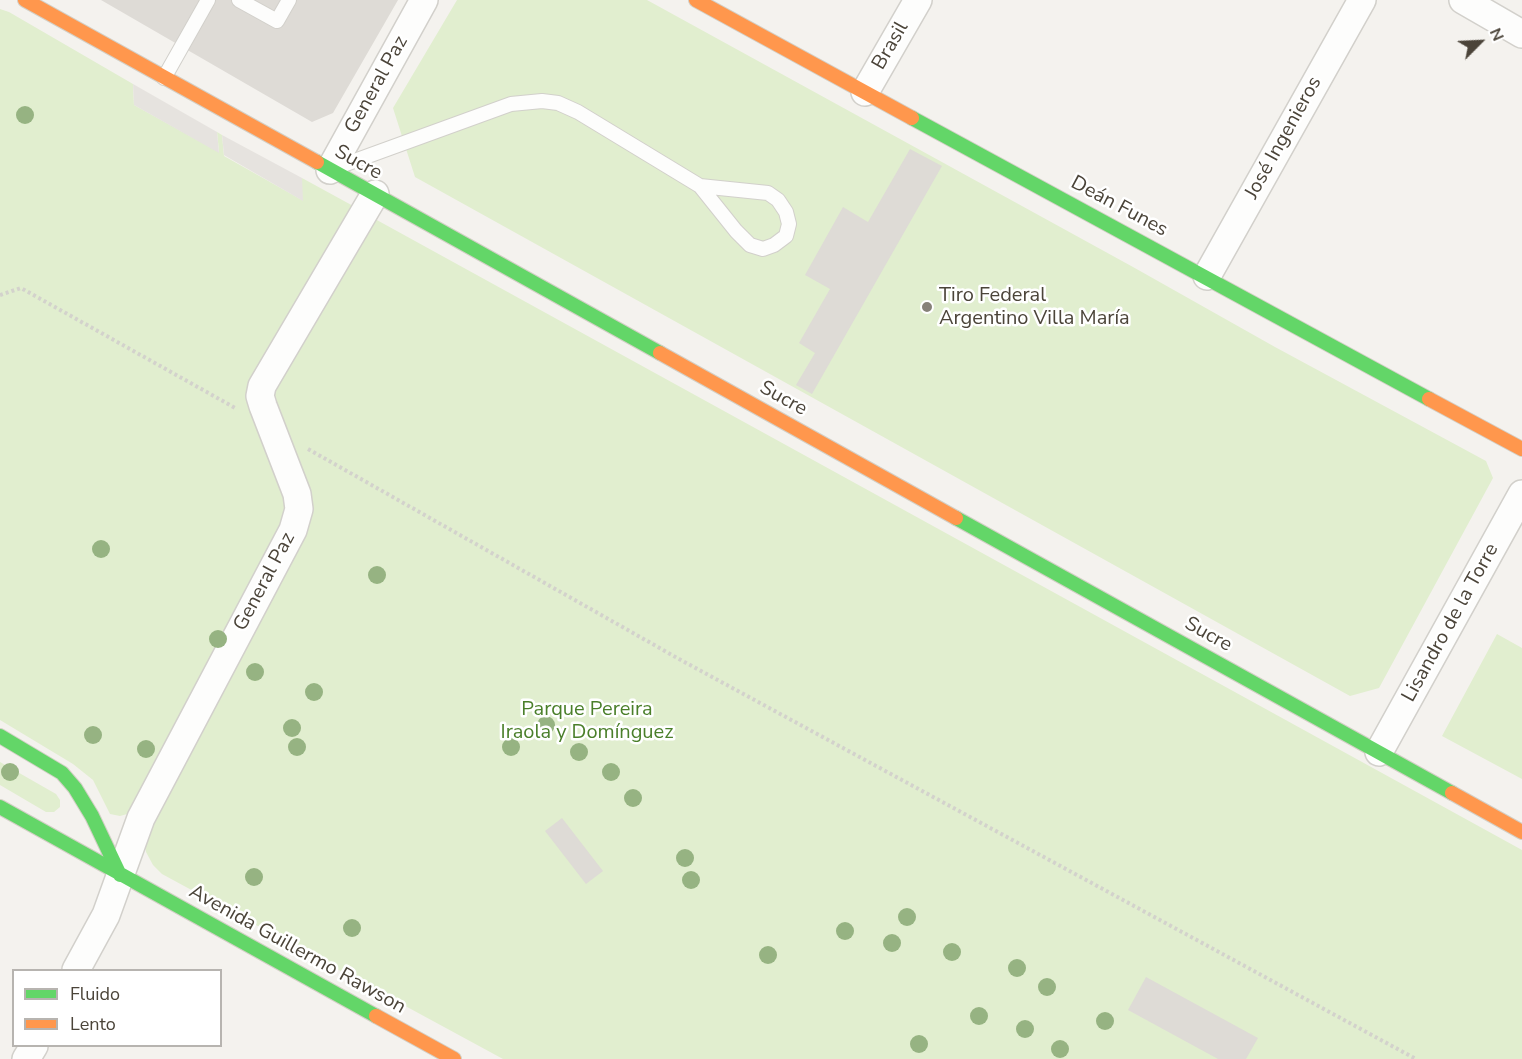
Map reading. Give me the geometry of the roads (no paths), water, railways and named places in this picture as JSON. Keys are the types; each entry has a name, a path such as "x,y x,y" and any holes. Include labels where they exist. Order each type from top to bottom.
{"main road":[{"name":"Sucre","path":"25,0 1522,832"},
{"name":"Deán Funes","path":"696,0 1522,449"},
{"path":"0,736 62,773 75,788 92,816 120,875"},
{"name":"Avenida Guillermo Rawson","path":"0,807 454,1059"}],"street":[{"name":"General Paz","path":"330,170 424,0"},
{"name":"Brasil","path":"865,92 918,0"},
{"name":"José Ingenieros","path":"1207,276 1362,0"},
{"path":"1463,0 1522,34"},
{"name":"General Paz","path":"77,969 106,915 141,818 297,520 299,509 297,494 260,396 262,386 375,194"},
{"name":"Lisandro de la Torre","path":"1379,752 1522,494"}],"lane":[{"path":"164,78 208,0"},
{"path":"239,0 278,21 289,0"},
{"path":"330,170 511,104 542,101 558,103 578,112 700,186 750,245 763,249 774,245 786,236 789,224 786,212 778,200 768,193 700,186"},
{"path":"416,1059 425,1043"}],"place":[{"name":"Tiro Federal Argentino Villa María","path":"927,307"}],"park label":[{"name":"Parque Pereira Iraola y Domínguez","path":"587,722"}]}
